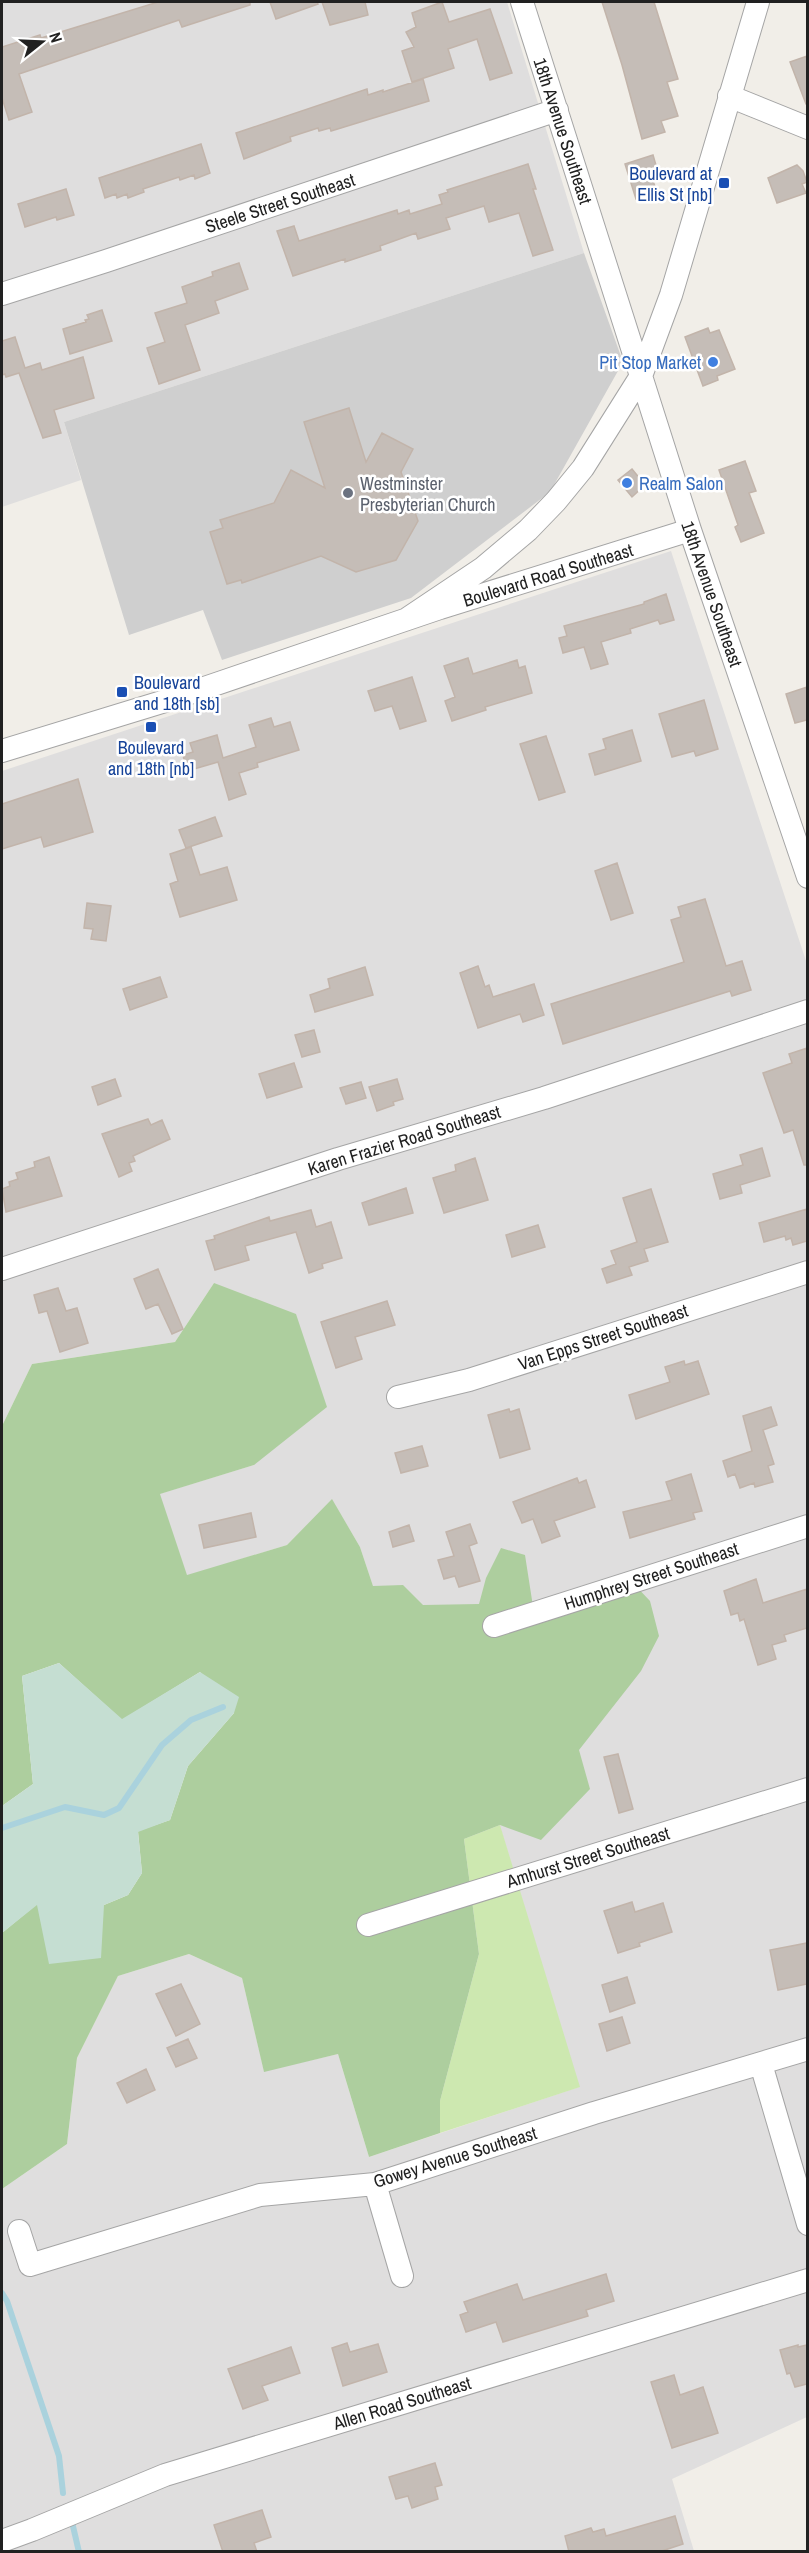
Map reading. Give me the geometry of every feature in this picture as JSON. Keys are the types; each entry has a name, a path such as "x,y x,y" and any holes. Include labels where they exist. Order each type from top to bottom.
{"street":[{"name":"18th Avenue Southeast","path":"522,2 690,530 807,877"},
{"name":"Boulevard Road Southeast","path":"407,619 483,568 528,530 583,468 642,376 671,295 758,2"},
{"path":"729,96 807,128"},
{"name":"Steele Street Southeast","path":"2,294 557,110"},
{"name":"Boulevard Road Southeast","path":"2,751 175,698 407,619 690,530"},
{"name":"Karen Frazier Road Southeast","path":"2,1269 338,1159 544,1098 807,1011"},
{"name":"Van Epps Street Southeast","path":"398,1397 469,1380 807,1272"},
{"name":"Humphrey Street Southeast","path":"494,1626 807,1526"},
{"name":"Amhurst Street Southeast","path":"369,1925 807,1789"},
{"name":"Gowey Avenue Southeast","path":"19,2231 30,2265 260,2195 375,2184 594,2113 807,2049"},
{"path":"761,2064 807,2224"},
{"path":"375,2184 402,2276"},
{"name":"Allen Road Southeast","path":"2,2541 165,2475 807,2280"}],"shaded area":[{"path":"2,2 507,2 584,253 64,422 81,480 2,507"},
{"path":"584,253 623,362 550,492 411,598 222,660 203,610 129,635 64,422"},
{"path":"671,551 808,967 807,2417 672,2479 694,2551 2,2551 2,2189 67,2144 77,2058 118,1976 189,1954 242,1978 264,2071 338,2054 369,2157 579,2087 441,1632 393,1647 360,1547 332,1500 287,1545 187,1576 159,1494 254,1465 214,1283 175,1342 32,1364 2,1426 2,771"}],"green space":[{"path":"214,1283 296,1314 327,1407 254,1465 160,1494 187,1575 287,1545 332,1499 360,1547 373,1586 403,1585 423,1605 479,1604 486,1578 501,1548 525,1555 534,1613 632,1582 650,1601 659,1636 641,1671 579,1750 590,1789 541,1840 500,1825 464,1839 479,1954 440,2101 440,2133 369,2157 338,2054 264,2072 242,1978 189,1954 118,1976 77,2058 67,2144 2,2189 2,1933 37,1904 104,1905 128,1895 142,1873 138,1831 170,1820 188,1766 234,1713 200,1672 122,1720 59,1663 22,1676 33,1784 2,1806 2,1426 32,1364 175,1342"},
{"path":"59,1663 122,1719 200,1672 239,1697 234,1713 188,1766 170,1820 138,1832 142,1873 128,1895 104,1905 101,1958 49,1964 37,1905 2,1933 2,1806 33,1784 22,1676"},
{"path":"500,1825 580,2087 440,2133 440,2101 479,1954 464,1839"}],"building":[{"path":"158,2 250,2 250,5 182,27 179,20 19,74 32,112 9,120 2,98 2,47 40,35 41,38"},
{"path":"270,2 317,2 318,4 276,19"},
{"path":"322,2 365,2 368,15 330,25"},
{"path":"442,2 449,22 490,9 512,73 490,80 477,39 448,49 454,68 412,82 402,51 414,47 406,32 416,27 412,13"},
{"path":"602,2 654,2 678,79 667,82 678,116 661,121 665,132 642,139"},
{"path":"807,56 807,104 806,104 790,62"},
{"path":"423,79 429,101 331,131 330,128 319,131 318,128 290,137 291,141 244,159 236,133 367,89 368,95"},
{"path":"201,144 210,173 195,179 194,175 180,180 179,177 143,189 144,192 128,198 127,194 117,198 116,194 105,198 99,178"},
{"path":"653,155 660,179 653,181 657,192 636,199 625,164"},
{"path":"528,164 536,189 533,189 553,250 533,256 519,213 489,222 484,206 446,218 450,229 418,239 416,233 380,246 381,250 293,276 277,231 294,226 299,241 397,210 398,214 409,210 410,214 442,204 439,195 448,192 447,190"},
{"path":"797,165 803,171 807,182 802,184 806,193 777,203 768,178"},
{"path":"66,189 74,215 57,220 56,217 25,227 18,204"},
{"path":"239,263 248,289 215,301 219,313 185,325 200,370 159,384 147,348 165,342 155,313 187,303 182,287 213,276 212,272"},
{"path":"102,310 112,341 70,354 63,329 86,322 85,320 89,319 87,315"},
{"name":"Pit Stop Market","path":"708,328 710,333 719,330 735,369 717,376 718,380 703,386 685,337"},
{"path":"15,337 25,368 40,363 42,370 83,357 94,398 54,410 61,433 43,438 19,373 6,377 5,374 2,375 2,341"},
{"name":"Westminster Presbyterian Church","path":"349,408 366,462 382,433 413,449 401,472 418,521 396,560 356,572 321,556 242,583 241,580 227,584 210,532 223,528 220,520 274,503 291,470 325,488 304,422"},
{"path":"745,461 756,491 749,493 764,533 741,542 735,527 738,525 719,470"},
{"path":"632,469 645,485 632,497 618,480"},
{"path":"666,594 674,620 660,624 658,620 630,629 631,633 601,642 608,664 591,669 584,647 563,653 559,638 567,636 564,626 644,604 644,602"},
{"path":"468,658 473,674 517,660 519,668 525,666 532,693 485,707 486,710 452,721 445,701 455,697 444,666"},
{"path":"412,677 426,721 400,729 392,706 375,711 368,691"},
{"path":"807,687 807,720 795,723 786,694"},
{"path":"704,700 718,749 696,756 694,751 672,757 659,714"},
{"path":"271,718 274,727 290,722 299,750 257,763 258,767 239,773 246,794 229,800 218,762 187,771 183,755 193,752 190,743 217,735 223,758 256,747 249,725"},
{"path":"632,730 641,761 595,775 589,754 606,749 603,739"},
{"path":"546,736 565,792 539,800 520,744"},
{"path":"78,779 93,832 44,847 41,837 2,849 2,804"},
{"path":"215,817 222,836 186,848 179,830"},
{"path":"191,847 200,875 227,867 237,900 180,917 170,884 178,881 170,854"},
{"path":"617,863 633,913 611,920 595,871"},
{"path":"705,899 726,966 742,961 751,990 732,996 730,991 563,1044 551,1004 684,962 671,920 681,917 678,907"},
{"path":"87,903 111,906 106,941 91,939 93,929 84,928"},
{"path":"478,966 485,987 489,985 493,997 534,984 544,1015 523,1022 520,1014 478,1028 460,973"},
{"path":"365,967 373,995 315,1012 310,995 330,988 328,979"},
{"path":"160,977 167,997 130,1010 123,989"},
{"path":"314,1030 320,1052 302,1057 295,1035"},
{"path":"807,1048 807,1165 804,1165 793,1130 784,1133 763,1073 792,1063 789,1054"},
{"path":"294,1063 302,1087 267,1098 259,1074"},
{"path":"115,1079 121,1096 98,1105 92,1087"},
{"path":"397,1079 403,1099 377,1111 369,1087"},
{"path":"361,1082 366,1098 346,1104 340,1088"},
{"path":"148,1119 151,1125 162,1120 170,1139 133,1156 135,1161 129,1163 132,1171 119,1177 102,1134"},
{"path":"762,1148 770,1176 740,1185 742,1193 720,1199 713,1174 743,1165 740,1155"},
{"path":"49,1157 62,1196 6,1212 2,1189 10,1186 9,1182 18,1179 16,1173 35,1167 34,1162"},
{"path":"475,1158 488,1200 444,1213 433,1178 456,1171 455,1165"},
{"path":"406,1188 413,1213 369,1225 362,1203"},
{"path":"651,1189 668,1242 644,1249 648,1261 629,1267 632,1275 607,1283 602,1269 616,1264 611,1251 637,1242 623,1198"},
{"path":"807,1209 807,1241 793,1245 791,1238 786,1240 785,1236 764,1242 759,1223"},
{"path":"311,1210 316,1227 331,1222 342,1258 322,1264 323,1268 309,1273 296,1232 245,1246 249,1260 215,1270 206,1241 215,1239 214,1236 269,1217 270,1221"},
{"path":"538,1225 545,1247 512,1257 506,1235"},
{"path":"158,1269 183,1329 172,1334 158,1304 146,1309 134,1279"},
{"path":"58,1288 66,1311 77,1308 88,1343 60,1352 47,1311 39,1313 34,1295"},
{"path":"387,1301 395,1325 355,1337 362,1359 336,1368 321,1322"},
{"path":"684,1361 685,1365 698,1361 709,1394 636,1419 629,1395 670,1382 665,1367"},
{"path":"771,1407 777,1425 763,1430 774,1464 768,1466 773,1482 755,1487 754,1483 740,1488 735,1474 728,1477 723,1461 752,1451 743,1416"},
{"path":"509,1409 510,1412 519,1409 530,1449 500,1458 488,1415"},
{"path":"422,1446 428,1466 401,1473 395,1453"},
{"path":"691,1474 702,1511 693,1513 695,1519 630,1538 623,1512 672,1500 666,1482"},
{"path":"577,1478 579,1483 586,1480 595,1507 554,1521 560,1536 542,1543 533,1519 522,1523 513,1502"},
{"path":"251,1513 256,1537 204,1548 199,1525"},
{"path":"470,1524 477,1543 469,1546 480,1581 459,1587 455,1576 444,1579 438,1560 454,1556 446,1532"},
{"path":"409,1525 414,1541 393,1547 389,1532"},
{"path":"756,1579 763,1603 807,1589 807,1628 784,1635 786,1641 772,1645 776,1659 758,1665 744,1619 740,1621 738,1613 731,1615 724,1591"},
{"path":"618,1754 633,1809 619,1813 604,1757"},
{"path":"632,1902 635,1912 663,1903 672,1932 618,1953 604,1911"},
{"path":"807,1943 807,1984 778,1990 770,1950"},
{"path":"627,1977 635,2003 610,2012 602,1985"},
{"path":"181,1984 200,2024 176,2036 156,1994"},
{"path":"622,2017 630,2043 607,2051 599,2024"},
{"path":"188,2039 197,2058 176,2067 167,2048"},
{"path":"146,2069 155,2090 127,2103 117,2083"},
{"path":"606,2274 614,2301 586,2310 588,2316 503,2342 496,2322 466,2332 460,2315 468,2312 464,2302 517,2284 523,2300"},
{"path":"347,2343 350,2352 378,2344 387,2372 343,2386 332,2348"},
{"path":"798,2345 798,2347 807,2345 807,2384 795,2387 790,2373 787,2374 780,2350"},
{"path":"291,2347 300,2373 262,2386 268,2400 243,2409 228,2369"},
{"path":"674,2375 680,2395 703,2387 718,2433 672,2448 651,2382"},
{"path":"435,2463 442,2485 435,2487 438,2499 412,2508 408,2496 396,2499 389,2477"},
{"path":"262,2510 271,2537 254,2543 257,2552 223,2552 214,2525"},
{"path":"675,2516 683,2544 659,2552 569,2552 565,2536 591,2528 593,2532 604,2529 606,2536"}],"waterway":[{"path":"2,1828 65,1807 104,1815 119,1808 162,1745 191,1720 223,1707"},
{"path":"2,2293 7,2301 59,2456 63,2493"},
{"path":"72,2522 79,2552"}],"place":[{"name":"Boulevard at Ellis St [nb]","path":"724,183"},
{"name":"Pit Stop Market","path":"713,362"},
{"name":"Realm Salon","path":"627,483"},
{"name":"Westminster Presbyterian Church","path":"348,493"},
{"name":"Boulevard and 18th [sb]","path":"122,692"},
{"name":"Boulevard and 18th [nb]","path":"151,727"}]}
